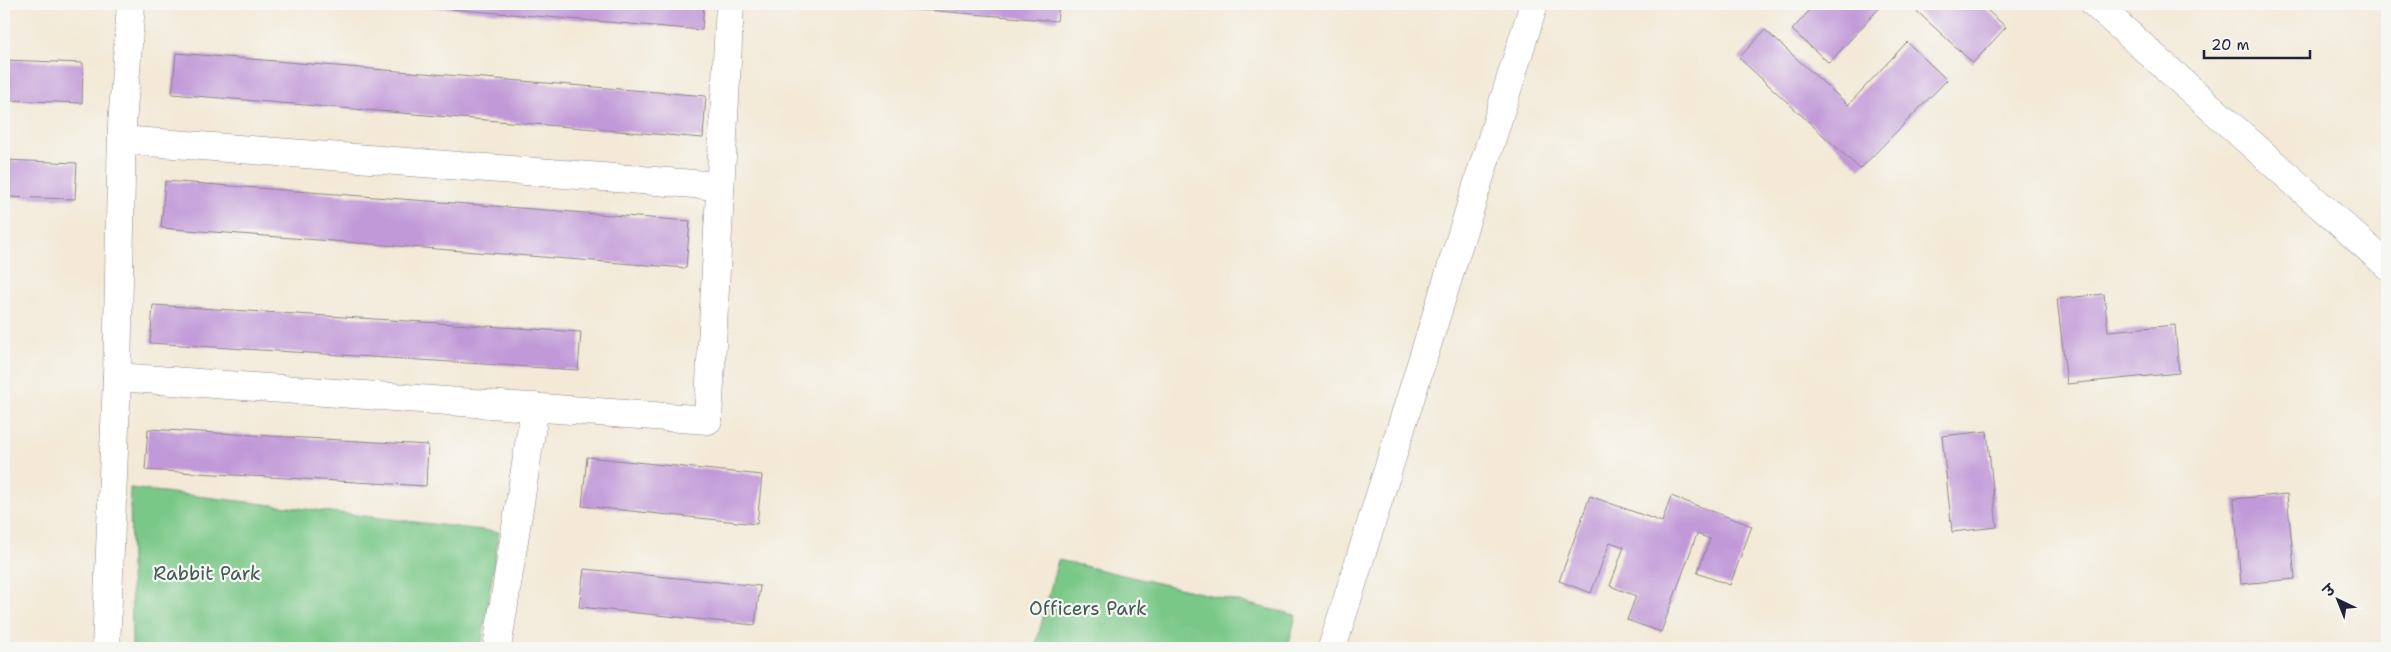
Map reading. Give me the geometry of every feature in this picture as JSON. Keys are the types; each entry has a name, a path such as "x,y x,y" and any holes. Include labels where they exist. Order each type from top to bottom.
{"street":[{"path":"106,648 117,377 122,140 131,4"},
{"path":"117,377 708,420 730,4"},
{"path":"1332,648 1534,4"},
{"path":"2095,4 2387,265"},
{"path":"122,140 720,186"},
{"path":"496,648 535,407"}],"green space":[{"name":"Rabbit Park","path":"130,488 499,532 481,648 132,648"},
{"name":"Officers Park","path":"1058,560 1296,615 1288,648 1035,648"}],"building":[{"path":"391,4 704,4 702,30"},
{"path":"854,4 1059,4 1057,21"},
{"path":"1815,4 1883,4 1829,63 1792,30"},
{"path":"1909,4 1980,4 2006,27 1973,63"},
{"path":"1765,30 1848,105 1907,42 1947,80 1860,169 1739,58"},
{"path":"176,53 706,96 703,138 172,94"},
{"path":"4,60 83,63 82,103 4,100"},
{"path":"4,160 77,163 75,199 4,197"},
{"path":"165,181 690,221 686,268 161,228"},
{"path":"2104,294 2108,331 2175,325 2179,373 2067,384 2057,299"},
{"path":"153,305 581,332 578,370 150,343"},
{"path":"148,429 428,445 426,486 145,470"},
{"path":"1987,431 1997,527 1952,532 1942,436"},
{"path":"587,457 762,475 757,524 582,506"},
{"path":"2287,494 2295,579 2241,584 2234,499"},
{"path":"1590,496 1662,522 1671,496 1752,526 1730,585 1697,573 1710,539 1697,534 1661,632 1627,620 1636,596 1610,586 1624,547 1610,542 1591,593 1559,581"},
{"path":"584,569 760,586 755,625 579,607"}]}
